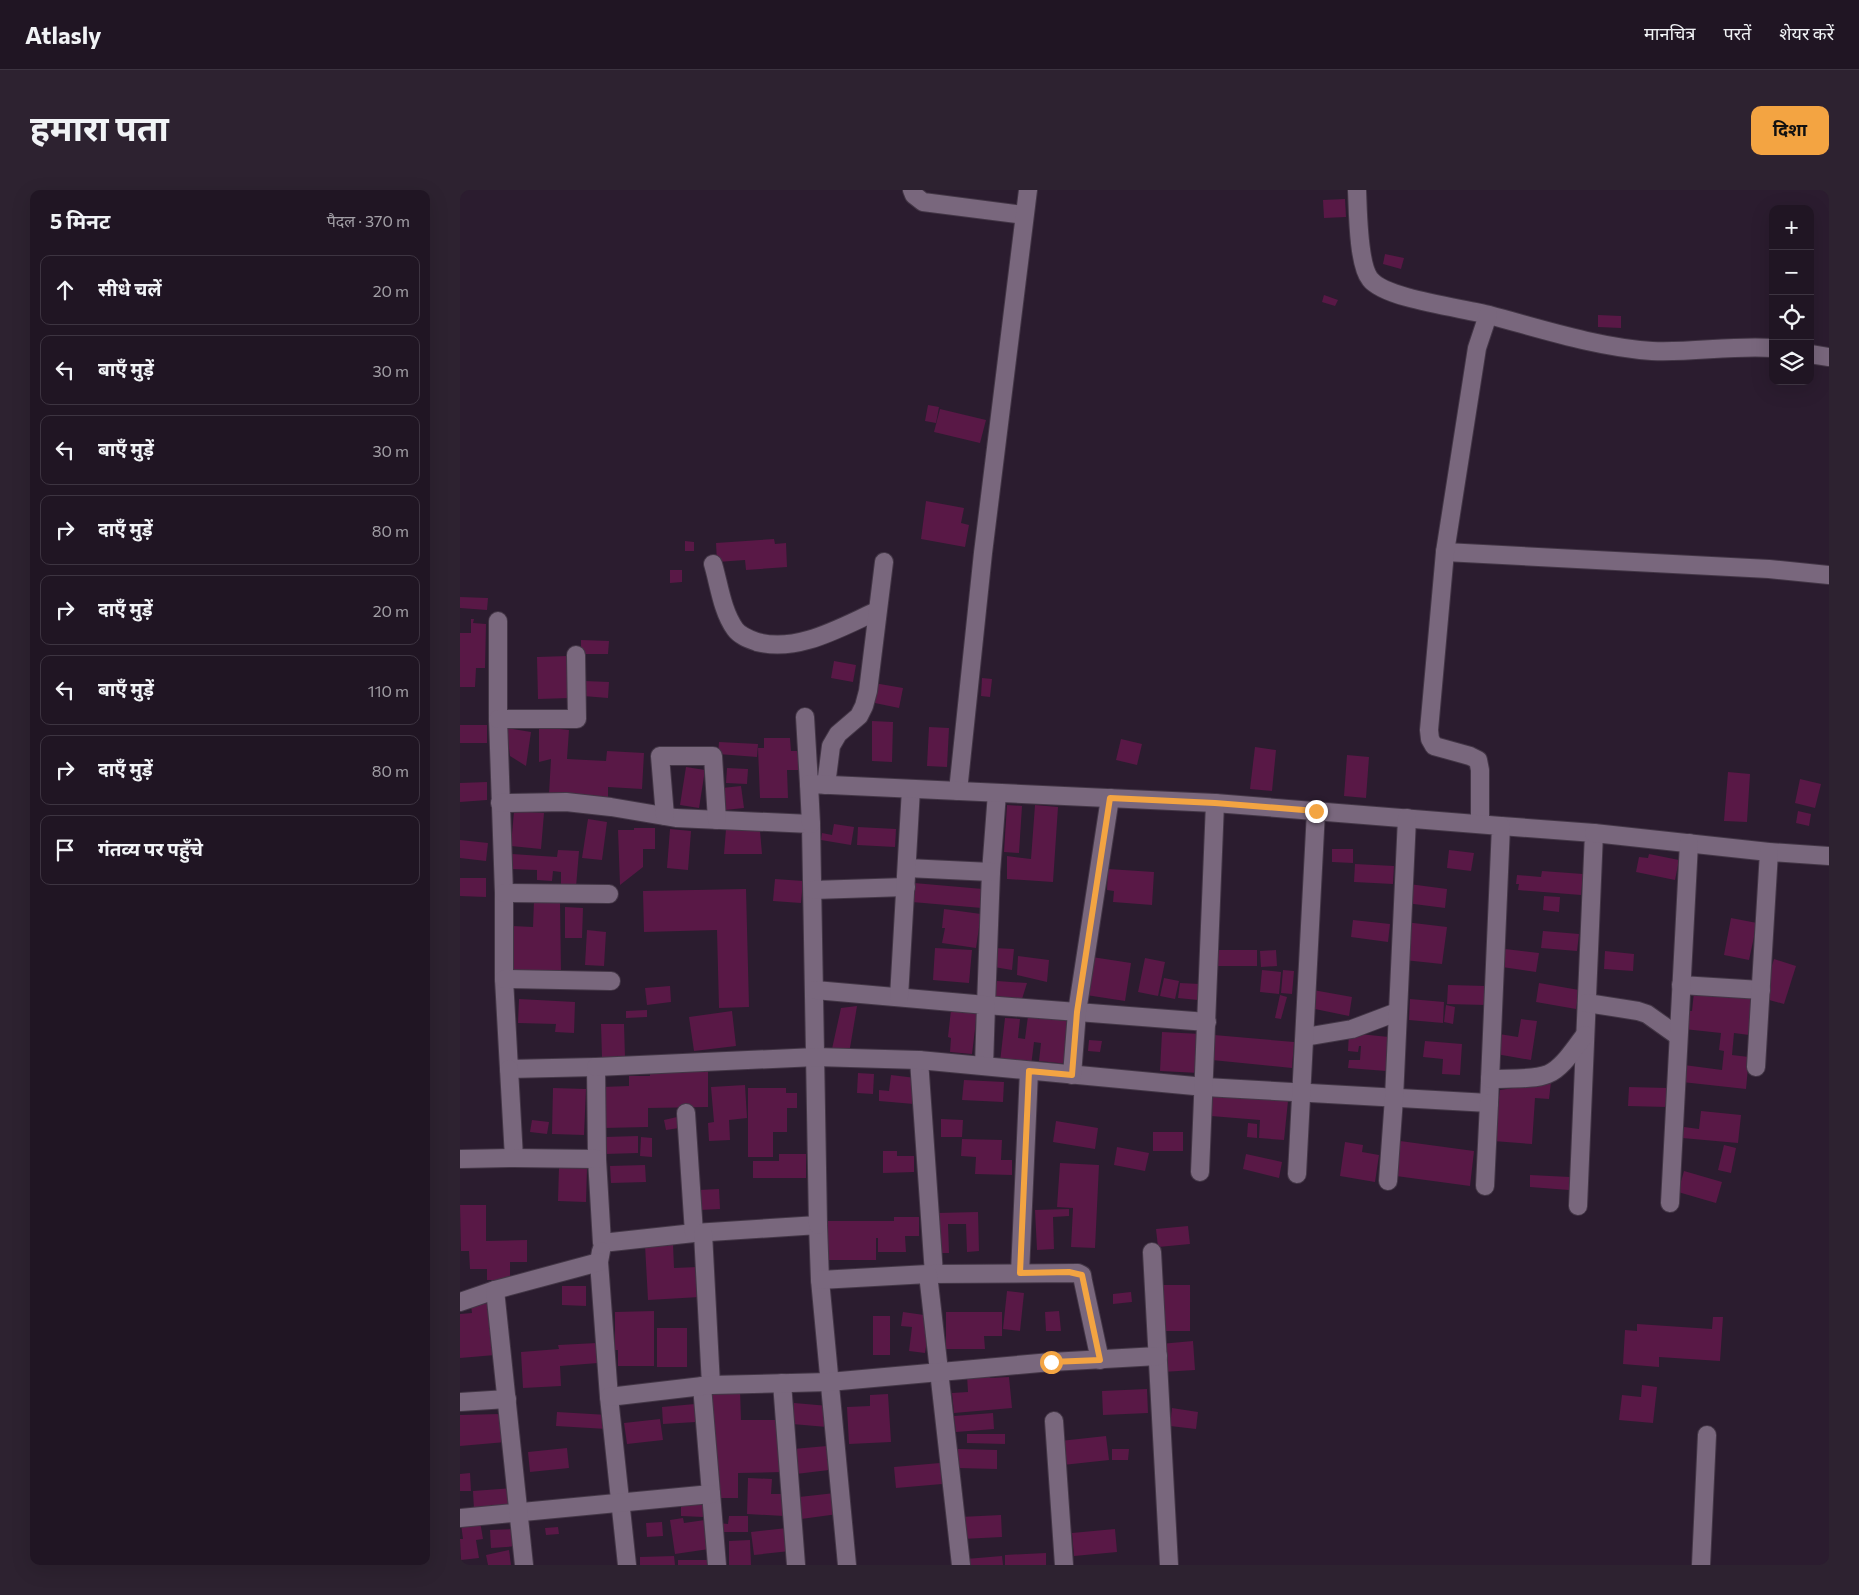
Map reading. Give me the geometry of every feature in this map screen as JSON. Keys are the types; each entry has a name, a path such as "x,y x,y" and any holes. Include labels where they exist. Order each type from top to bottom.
{"street":[{"path":"912,190 914,195 922,202 1024,215"},
{"path":"958,791 983,552 1028,190"},
{"path":"1357,190 1361,252 1364,268 1370,280 1380,288 1396,294 1488,315 1550,333 1639,350 1674,351 1744,346 1769,348"},
{"path":"1480,824 1480,770 1478,760 1434,746 1430,739 1429,730 1445,552 1477,348 1488,315"},
{"path":"1814,355 1829,357"},
{"path":"1445,552 1769,569 1829,575"},
{"path":"826,784 831,746 838,734 859,716 868,691 884,562"},
{"path":"714,564 726,612 735,630 747,639 764,643 788,644 822,636 877,611"},
{"path":"498,621 498,719 504,893 504,979 514,1158"},
{"path":"498,719 577,720 576,655"},
{"path":"805,717 813,890 820,1280 847,1565"},
{"path":"665,816 660,756 713,756 716,820"},
{"path":"809,784 1215,803 1594,832 1769,852 1829,856"},
{"path":"899,997 911,789"},
{"path":"984,1066 991,872 997,793"},
{"path":"1072,1075 1077,1012 1110,798"},
{"path":"500,803 566,802 665,816 811,824"},
{"path":"1200,1172 1205,1087 1215,803"},
{"path":"1297,1174 1316,811"},
{"path":"1388,1181 1394,1098 1406,818"},
{"path":"1485,1186 1502,826"},
{"path":"1578,1206 1594,832"},
{"path":"1670,1203 1688,843"},
{"path":"1756,1067 1769,852"},
{"path":"907,868 991,872"},
{"path":"813,890 906,887"},
{"path":"504,893 609,894"},
{"path":"504,979 611,981"},
{"path":"1681,985 1761,990"},
{"path":"815,990 1207,1022"},
{"path":"1587,1003 1647,1014 1678,1036"},
{"path":"1304,1037 1337,1033 1397,1012"},
{"path":"1490,1079 1549,1074 1559,1066 1585,1035"},
{"path":"509,1069 816,1057 919,1060 1205,1087 1489,1103"},
{"path":"919,1060 931,1274 960,1565"},
{"path":"596,1067 597,1159 602,1243 599,1262 627,1565"},
{"path":"1020,1273 1029,1071"},
{"path":"686,1113 699,1233 711,1494 717,1565"},
{"path":"460,1159 597,1159"},
{"path":"602,1243 818,1224"},
{"path":"1152,1252 1168,1565"},
{"path":"460,1302 496,1290 599,1262"},
{"path":"820,1280 931,1274 1069,1272 1082,1275 1100,1360"},
{"path":"496,1290 524,1565"},
{"path":"610,1397 707,1385 829,1382 1051,1362 1158,1356"},
{"path":"782,1383 796,1565"},
{"path":"460,1402 507,1399"},
{"path":"1054,1421 1064,1565"},
{"path":"1701,1565 1707,1435"},
{"path":"460,1518 711,1494"}],"building":[{"path":"1345,199 1346,217 1324,218 1323,200"},
{"path":"1385,254 1404,258 1401,269 1383,264"},
{"path":"1324,295 1338,300 1335,306 1322,302"},
{"path":"1598,315 1621,316 1621,328 1598,327"},
{"path":"928,405 939,407 936,423 925,421"},
{"path":"940,409 986,420 980,443 934,432"},
{"path":"926,501 964,508 961,523 969,525 965,547 921,539"},
{"path":"774,539 775,544 786,543 787,567 746,570 745,560 717,562 716,543"},
{"path":"685,541 694,542 694,551 685,551"},
{"path":"670,570 682,570 682,582 670,583"},
{"path":"460,597 488,598 487,610 460,608"},
{"path":"471,619 474,619 473,623 486,624 485,668 476,668 475,687 460,687 460,633 471,633"},
{"path":"581,640 609,641 608,654 581,654"},
{"path":"568,656 570,698 538,699 537,657"},
{"path":"834,661 856,665 853,682 831,678"},
{"path":"982,678 992,679 990,697 981,696"},
{"path":"584,681 609,682 608,698 583,696"},
{"path":"874,683 903,688 899,708 870,702"},
{"path":"872,721 893,722 892,762 872,761"},
{"path":"460,725 487,725 487,743 460,743"},
{"path":"929,727 949,728 947,767 927,766"},
{"path":"506,728 531,732 526,766 510,756"},
{"path":"539,729 569,730 567,759 606,761 607,751 644,753 642,789 608,787 608,798 549,794 551,759 539,762"},
{"path":"764,738 790,738 791,751 799,751 799,770 787,770 788,798 760,798 758,748 764,748"},
{"path":"1121,739 1142,744 1137,765 1116,760"},
{"path":"719,742 758,744 757,757 718,754"},
{"path":"1255,747 1276,750 1272,791 1250,789"},
{"path":"1347,755 1369,757 1366,798 1344,796"},
{"path":"686,767 705,770 699,808 680,805"},
{"path":"727,768 748,769 747,784 726,783"},
{"path":"1728,772 1750,774 1747,822 1724,821"},
{"path":"1800,779 1821,784 1815,808 1795,803"},
{"path":"487,782 487,800 460,802 460,783"},
{"path":"741,786 744,808 725,810 722,788"},
{"path":"1007,805 1022,806 1019,853 1004,852"},
{"path":"1035,805 1058,807 1053,882 1007,879 1007,856 1031,859"},
{"path":"514,811 544,813 541,849 511,846"},
{"path":"1798,811 1811,814 1809,826 1796,823"},
{"path":"588,819 607,822 602,860 582,858"},
{"path":"834,824 854,827 851,845 821,840 822,833 832,835"},
{"path":"858,827 896,829 895,847 857,845"},
{"path":"634,828 655,828 655,849 643,849 643,867 620,885 618,830 634,830"},
{"path":"670,829 691,831 688,870 667,868"},
{"path":"726,829 760,831 762,854 724,854"},
{"path":"460,840 488,843 486,861 460,858"},
{"path":"1332,849 1353,849 1353,863 1332,862"},
{"path":"558,850 579,851 576,887 561,886 561,872 553,871 552,881 537,880 537,870 511,869 512,854 557,857"},
{"path":"1449,850 1474,853 1471,871 1447,868"},
{"path":"1649,854 1679,860 1675,880 1636,872 1639,857 1648,858"},
{"path":"1355,864 1394,866 1393,884 1354,882"},
{"path":"1108,869 1154,872 1152,905 1113,902 1114,891 1107,890"},
{"path":"1542,871 1583,874 1581,895 1518,890 1519,884 1516,884 1517,875 1541,877"},
{"path":"460,878 486,878 486,897 460,896"},
{"path":"775,879 803,881 801,903 773,901"},
{"path":"914,883 983,889 982,908 912,902"},
{"path":"1409,884 1447,889 1445,908 1406,903"},
{"path":"746,889 749,1007 719,1008 717,930 644,932 643,891"},
{"path":"1544,896 1560,897 1559,912 1543,910"},
{"path":"534,901 560,902 561,974 511,972 512,926 533,927"},
{"path":"565,907 583,908 582,938 565,938"},
{"path":"944,909 981,914 976,948 942,943 945,928 942,928"},
{"path":"1731,918 1757,923 1749,960 1724,955"},
{"path":"1353,920 1390,924 1388,942 1351,937"},
{"path":"1405,922 1447,927 1442,964 1404,960"},
{"path":"587,930 606,932 604,966 585,965"},
{"path":"1543,931 1579,934 1577,951 1541,948"},
{"path":"935,948 972,950 969,983 933,980"},
{"path":"994,948 1014,949 1012,970 994,967"},
{"path":"1505,949 1539,953 1536,972 1502,967"},
{"path":"1218,950 1257,950 1257,966 1218,966"},
{"path":"1276,950 1277,966 1261,967 1260,951"},
{"path":"1605,951 1634,954 1633,971 1604,969"},
{"path":"1018,956 1049,960 1047,982 1017,975"},
{"path":"1092,957 1131,963 1125,1001 1086,995"},
{"path":"1145,958 1165,962 1158,996 1138,992"},
{"path":"1774,959 1796,966 1784,1004 1762,998"},
{"path":"1262,970 1281,972 1279,994 1260,992"},
{"path":"1283,970 1294,971 1292,994 1281,993"},
{"path":"1164,978 1179,981 1175,999 1160,996"},
{"path":"997,981 1027,983 1022,999 992,996"},
{"path":"1180,983 1200,984 1198,1000 1178,998"},
{"path":"1539,983 1579,990 1576,1009 1536,1002"},
{"path":"1448,985 1486,986 1486,1005 1447,1004"},
{"path":"670,986 671,1002 647,1005 645,988"},
{"path":"1313,990 1352,997 1349,1016 1310,1008"},
{"path":"1694,992 1753,999 1749,1035 1734,1033 1732,1055 1749,1057 1746,1089 1682,1082 1684,1065 1722,1070 1724,1051 1719,1050 1721,1033 1684,1029 1686,1011 1692,1011"},
{"path":"1280,995 1287,997 1281,1019 1275,1018"},
{"path":"519,999 575,1002 574,1033 555,1032 556,1024 518,1023"},
{"path":"1410,999 1444,1002 1443,1023 1409,1020"},
{"path":"1446,1005 1455,1007 1453,1024 1444,1022"},
{"path":"857,1006 850,1048 832,1049 841,1008"},
{"path":"647,1010 647,1017 626,1018 626,1011"},
{"path":"951,1010 977,1013 972,1054 950,1052 951,1038 948,1037"},
{"path":"732,1011 736,1046 694,1051 689,1017"},
{"path":"1028,1016 1073,1022 1068,1064 1039,1061 1041,1043 1034,1042 1031,1066 1000,1062 1005,1018 1020,1019 1018,1038 1025,1039"},
{"path":"1521,1019 1537,1021 1531,1060 1496,1054 1499,1034 1518,1037"},
{"path":"601,1024 624,1024 625,1058 602,1058"},
{"path":"1162,1032 1201,1034 1199,1073 1160,1071"},
{"path":"1349,1033 1389,1037 1386,1071 1348,1068 1349,1060 1360,1060 1361,1046 1359,1046 1358,1052 1348,1051"},
{"path":"1214,1035 1294,1042 1292,1068 1212,1060"},
{"path":"1089,1040 1102,1041 1100,1052 1088,1051"},
{"path":"1425,1041 1462,1044 1460,1075 1442,1074 1443,1059 1423,1057"},
{"path":"708,1071 708,1107 648,1108 648,1127 603,1128 602,1087 629,1086 629,1076 650,1076 650,1072"},
{"path":"858,1073 874,1074 873,1094 857,1093"},
{"path":"891,1075 916,1078 914,1104 879,1101 879,1090 889,1091"},
{"path":"964,1080 1004,1082 1003,1102 962,1100"},
{"path":"1551,1082 1549,1099 1535,1098 1532,1144 1493,1141 1500,1090"},
{"path":"745,1085 747,1118 729,1120 730,1140 709,1141 708,1123 714,1122 711,1087"},
{"path":"1629,1087 1668,1088 1667,1107 1628,1106"},
{"path":"553,1088 586,1089 584,1135 552,1134"},
{"path":"748,1088 786,1088 786,1093 797,1093 797,1108 787,1108 787,1132 773,1132 773,1157 748,1157"},
{"path":"1212,1095 1288,1101 1284,1140 1259,1138 1260,1120 1211,1116"},
{"path":"1701,1111 1741,1115 1738,1143 1682,1138 1684,1127 1699,1129"},
{"path":"677,1117 679,1128 666,1130 664,1120"},
{"path":"941,1119 963,1120 962,1137 941,1137"},
{"path":"532,1120 549,1122 547,1134 530,1132"},
{"path":"1056,1121 1098,1128 1095,1149 1053,1142"},
{"path":"1248,1123 1257,1124 1257,1138 1247,1137"},
{"path":"1153,1132 1183,1132 1183,1151 1153,1151"},
{"path":"638,1136 638,1153 605,1154 605,1137"},
{"path":"641,1137 652,1138 652,1157 640,1156"},
{"path":"962,1139 1002,1140 1001,1160 1012,1160 1012,1175 975,1174 976,1157 961,1156"},
{"path":"1400,1141 1474,1151 1470,1186 1396,1176"},
{"path":"1345,1142 1363,1145 1362,1152 1379,1155 1375,1182 1340,1176"},
{"path":"1724,1145 1736,1148 1731,1173 1718,1170"},
{"path":"1117,1147 1149,1153 1145,1171 1114,1165"},
{"path":"883,1151 897,1151 897,1156 914,1156 914,1172 883,1173"},
{"path":"779,1154 806,1154 806,1178 753,1178 753,1161 779,1161"},
{"path":"1246,1154 1282,1162 1279,1178 1243,1169"},
{"path":"1060,1163 1099,1165 1095,1248 1071,1247 1073,1208 1057,1207"},
{"path":"645,1165 646,1182 611,1183 610,1166"},
{"path":"559,1167 587,1168 586,1202 558,1201"},
{"path":"1684,1171 1722,1182 1716,1203 1678,1192"},
{"path":"1530,1175 1570,1177 1569,1190 1530,1187"},
{"path":"719,1189 720,1209 699,1210 698,1190"},
{"path":"460,1205 486,1205 486,1241 527,1240 527,1262 510,1262 510,1280 487,1280 487,1269 470,1269 469,1251 461,1251"},
{"path":"1069,1209 1069,1216 1053,1217 1054,1249 1037,1250 1035,1210"},
{"path":"978,1212 979,1251 967,1252 966,1224 948,1224 949,1253 938,1253 937,1213"},
{"path":"894,1217 919,1217 919,1236 905,1236 906,1252 878,1252 878,1238 876,1238 876,1260 828,1260 828,1221 894,1221"},
{"path":"1188,1226 1190,1244 1158,1247 1156,1229"},
{"path":"673,1244 674,1268 698,1267 700,1297 648,1300 645,1245"},
{"path":"1160,1285 1190,1285 1190,1331 1159,1331"},
{"path":"562,1286 586,1286 586,1306 562,1305"},
{"path":"1007,1291 1024,1293 1020,1331 1003,1329"},
{"path":"1131,1292 1132,1302 1113,1304 1113,1294"},
{"path":"491,1303 495,1355 460,1358 460,1314 472,1313 471,1305"},
{"path":"654,1311 654,1366 618,1366 618,1350 615,1350 615,1312"},
{"path":"1059,1311 1061,1331 1046,1331 1045,1312"},
{"path":"903,1312 931,1316 925,1353 909,1351 912,1327 901,1326"},
{"path":"946,1312 1002,1312 1002,1336 984,1336 985,1349 946,1349"},
{"path":"873,1316 890,1316 890,1355 873,1355"},
{"path":"1713,1317 1723,1317 1720,1361 1659,1357 1659,1367 1623,1364 1625,1330 1637,1331 1637,1324 1712,1329"},
{"path":"657,1328 687,1328 687,1367 657,1367"},
{"path":"1193,1341 1195,1370 1162,1372 1160,1344"},
{"path":"597,1343 598,1363 560,1366 561,1386 523,1388 521,1352 559,1349 558,1345"},
{"path":"989,1373 990,1378 1009,1377 1012,1408 954,1413 952,1393 968,1392 967,1375"},
{"path":"1642,1385 1657,1387 1653,1423 1619,1420 1622,1395 1641,1397"},
{"path":"1147,1389 1148,1413 1103,1415 1102,1391"},
{"path":"711,1390 740,1390 741,1420 782,1420 783,1472 738,1473 738,1498 720,1498 719,1473 716,1474"},
{"path":"888,1394 891,1442 849,1444 847,1407 870,1406 870,1395"},
{"path":"794,1403 829,1406 827,1427 792,1424"},
{"path":"695,1404 696,1422 663,1424 662,1407"},
{"path":"1172,1408 1198,1412 1196,1429 1170,1426"},
{"path":"557,1412 608,1415 607,1429 556,1426"},
{"path":"993,1413 994,1429 956,1432 954,1416"},
{"path":"500,1414 506,1442 460,1446 460,1415"},
{"path":"660,1419 663,1440 627,1444 624,1423"},
{"path":"967,1434 1005,1434 1005,1444 967,1443"},
{"path":"1106,1436 1109,1460 1063,1465 1060,1441"},
{"path":"827,1446 829,1470 796,1474 793,1449"},
{"path":"567,1448 569,1468 530,1472 528,1452"},
{"path":"958,1449 997,1450 997,1469 958,1468"},
{"path":"1112,1449 1129,1449 1128,1460 1112,1460"},
{"path":"940,1463 942,1484 896,1488 894,1467"},
{"path":"470,1473 471,1491 460,1491 460,1474"},
{"path":"748,1478 772,1479 771,1494 784,1494 784,1516 747,1514"},
{"path":"513,1488 514,1507 474,1510 473,1491"},
{"path":"835,1493 838,1514 801,1519 799,1497"},
{"path":"681,1500 705,1501 704,1517 681,1516"},
{"path":"1001,1515 1002,1537 962,1539 960,1517"},
{"path":"729,1516 748,1516 748,1532 719,1532 719,1523 728,1524"},
{"path":"683,1518 684,1523 705,1520 709,1549 675,1554 670,1520"},
{"path":"480,1521 483,1539 476,1540 479,1558 461,1560 460,1539 463,1539 461,1524"},
{"path":"662,1522 663,1536 647,1537 646,1523"},
{"path":"558,1527 559,1534 546,1535 545,1528"},
{"path":"787,1528 790,1551 754,1555 751,1532"},
{"path":"518,1529 519,1546 491,1548 490,1530"},
{"path":"1115,1529 1117,1552 1074,1556 1072,1533"},
{"path":"750,1540 751,1565 729,1565 729,1541"},
{"path":"509,1550 511,1565 488,1565 486,1555"},
{"path":"1046,1553 1046,1565 1005,1565 1005,1555"},
{"path":"674,1556 675,1565 640,1565 640,1557"},
{"path":"1002,1556 1003,1565 966,1565 966,1559"},
{"path":"678,1560 707,1560 707,1565 678,1565"}],"route":[{"path":"1051,1362 1100,1360 1082,1275 1069,1272 1020,1273 1029,1071 1072,1075 1077,1012 1110,798 1215,803 1316,811"}]}
